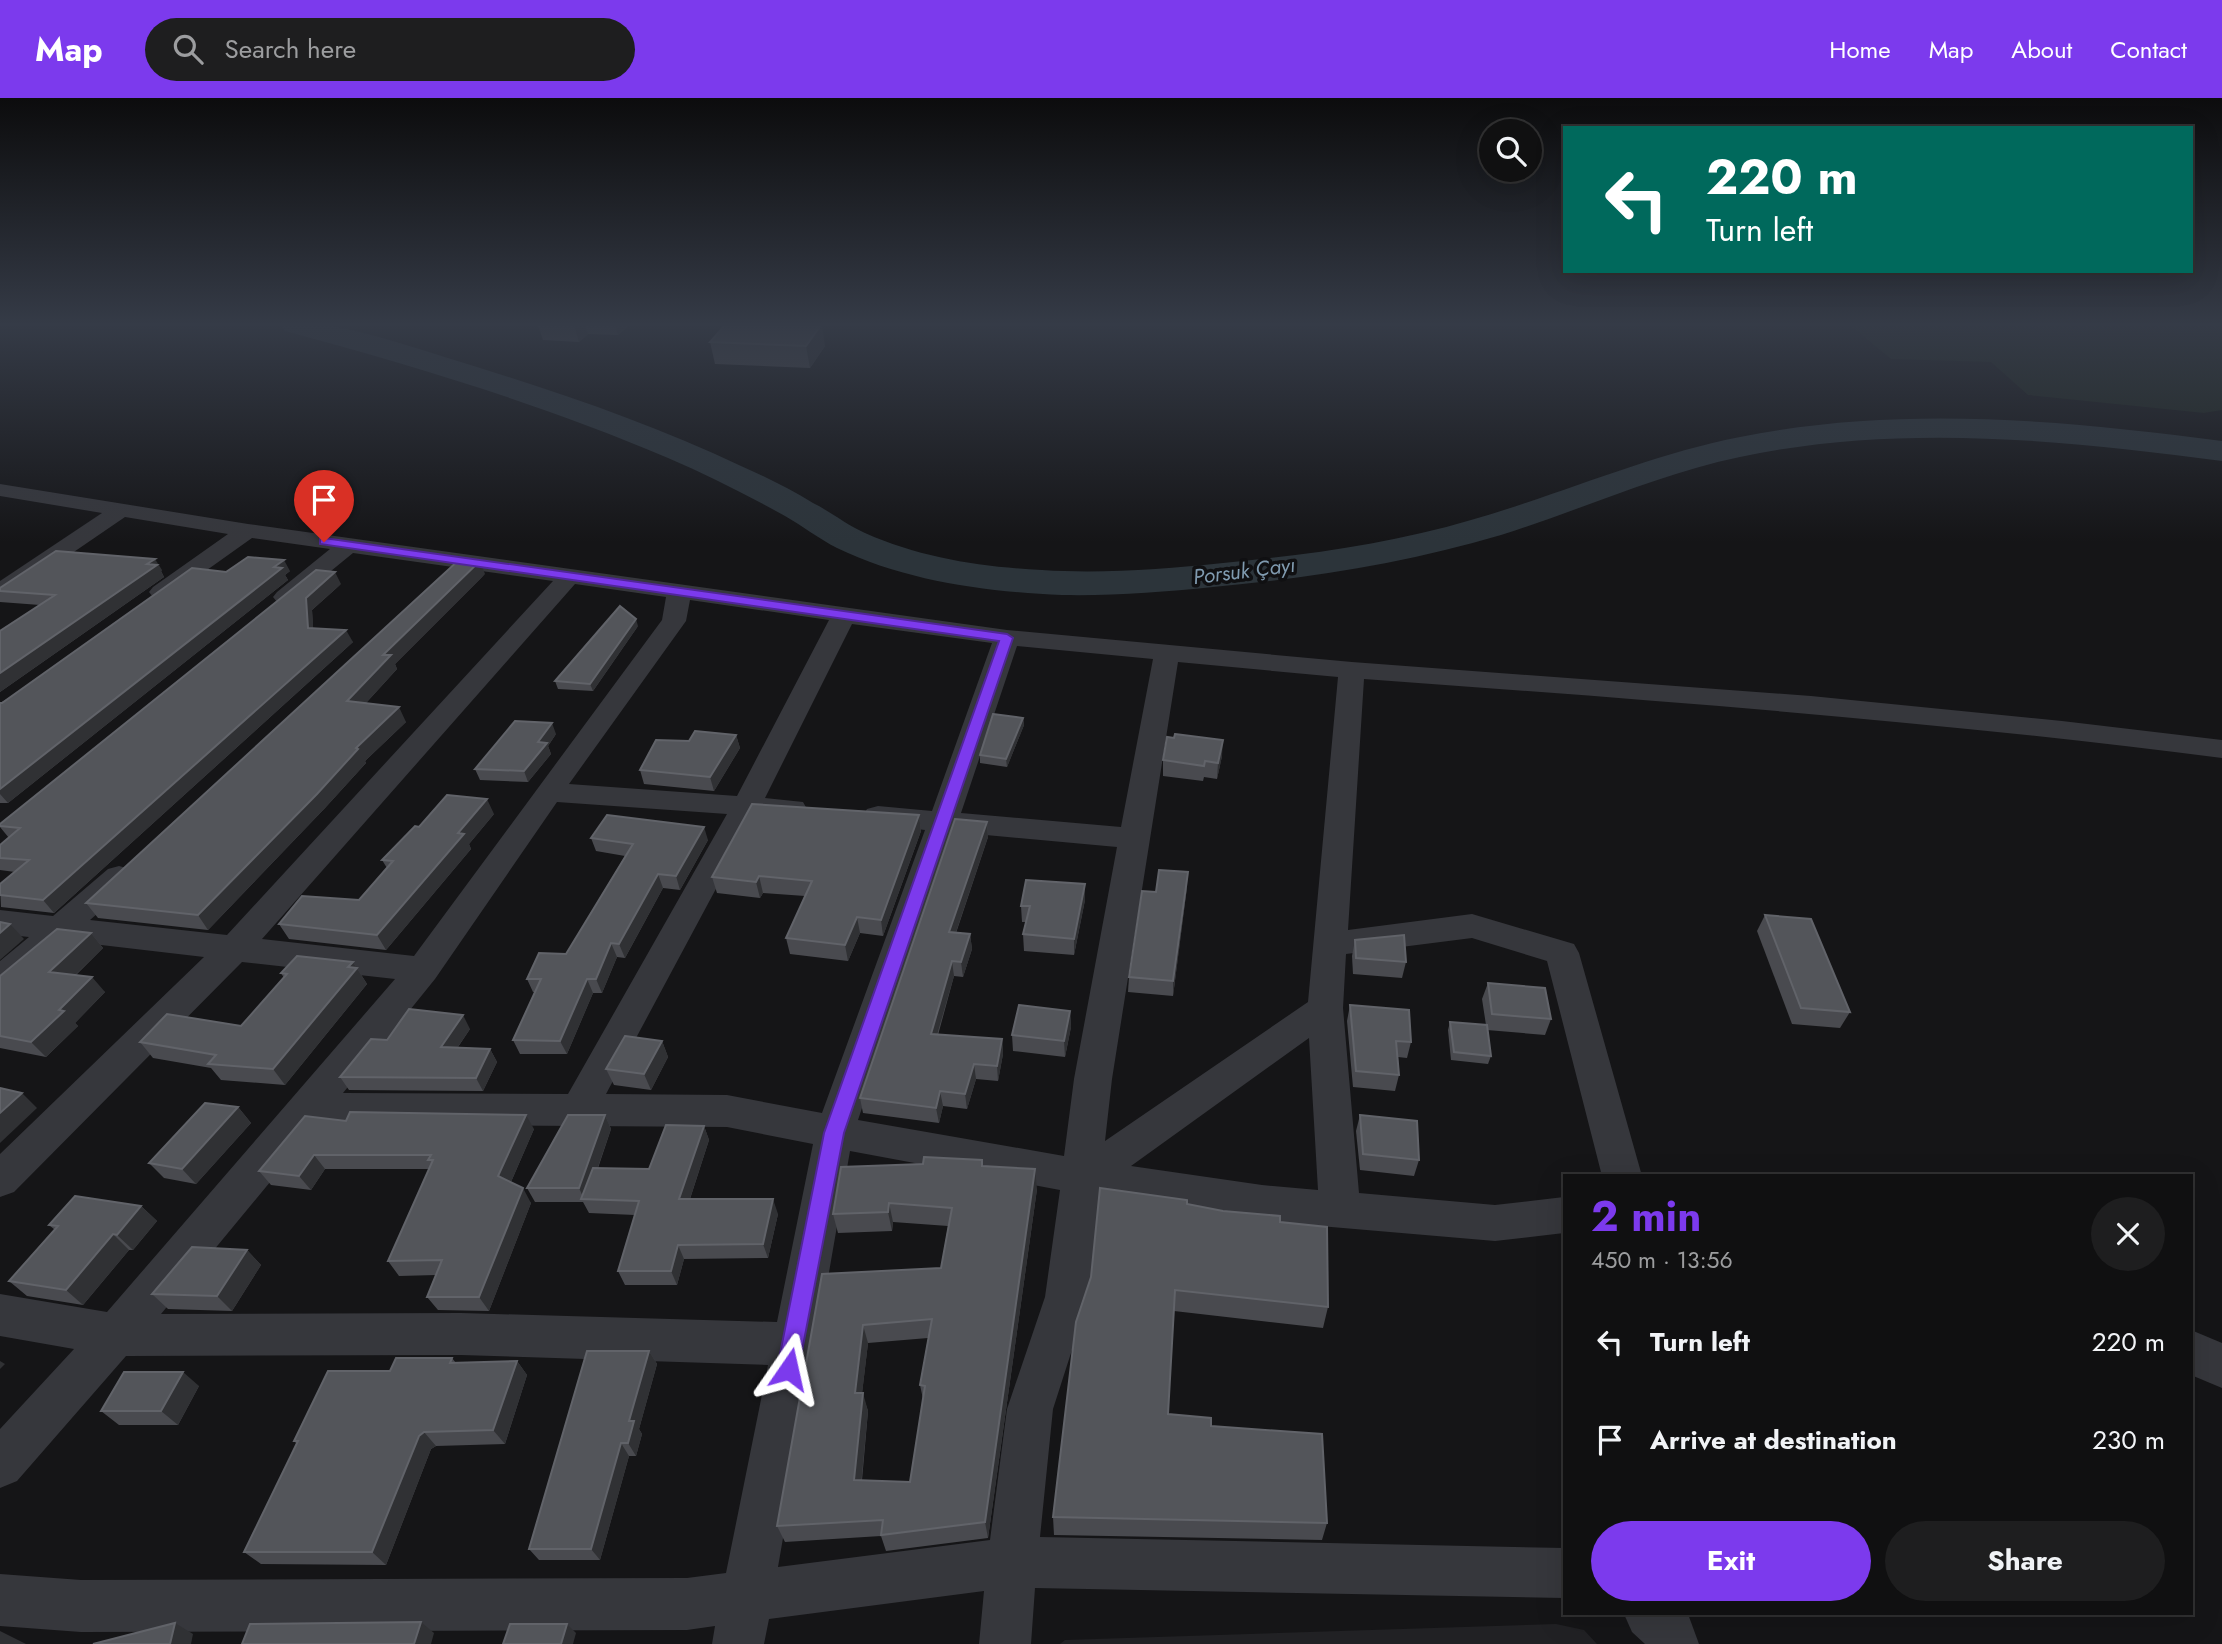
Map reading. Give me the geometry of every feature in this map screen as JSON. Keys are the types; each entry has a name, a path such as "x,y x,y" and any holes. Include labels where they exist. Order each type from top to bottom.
{"street":[{"path":"6,496 349,545 449,571 569,577 1007,638 1352,670 1811,704 2062,729 2222,749"},
{"path":"0,592 120,511"},
{"path":"145,603 248,531"},
{"path":"263,616 349,545"},
{"path":"0,1180 234,949 569,577"},
{"path":"0,1464 116,1335 423,970 674,621 679,594"},
{"path":"579,1110 746,806 845,614"},
{"path":"738,1644 834,1133 1007,638"},
{"path":"1005,1644 1030,1409 1067,1297 1084,1177 1094,1079 1167,653"},
{"path":"1340,1209 1325,1008 1352,670"},
{"path":"549,792 1134,838"},
{"path":"0,982 143,855"},
{"path":"0,922 423,970"},
{"path":"1330,944 1472,926 1562,953 1621,1174"},
{"path":"1084,1177 1325,1008"},
{"path":"307,1108 727,1111 834,1133 1084,1177 1262,1203 1495,1223 1563,1215"},
{"path":"0,1315 116,1335 461,1334 794,1344"},
{"path":"2193,1353 2222,1366"},
{"path":"0,1600 81,1606 687,1604 1012,1562 1563,1573"},
{"path":"1651,1615 1669,1630 1673,1644"}],"shaded area":[{"path":"2049,397 2222,397 2222,410 2204,413"},
{"path":"1556,1624 1584,1630 1597,1644 1060,1644 1065,1640"}],"building":[{"path":"56,551 155,559 147,564 157,565 0,673 0,631 55,595 0,591 0,588"},
{"path":"248,557 284,560 274,567 282,568 0,789 0,703 192,568 226,572"},
{"path":"461,558 480,561 383,655 391,655 347,701 399,707 356,748 358,749 317,794 198,915 86,903"},
{"path":"316,570 335,572 306,598 308,628 346,630 43,900 0,895 0,884 29,860 0,858 0,845 20,828 0,824"},
{"path":"620,606 636,619 590,684 555,681"},
{"path":"993,714 1023,718 1006,759 980,755"},
{"path":"515,721 552,723 538,742 547,743 524,771 475,769"},
{"path":"695,731 736,735 710,777 640,770 656,740 689,741"},
{"path":"1175,734 1223,740 1218,763 1205,761 1204,766 1163,760 1167,737 1174,738"},
{"path":"447,795 487,799 458,833 464,834 377,935 279,924 302,896 359,900 393,861 382,860 415,826 419,827"},
{"path":"752,804 919,815 881,920 857,917 845,945 786,938 812,881 759,876 756,882 712,877"},
{"path":"607,815 704,827 676,876 658,874 619,944 611,943 596,979 587,979 560,1041 513,1040 541,979 527,979 539,953 566,954 633,844 591,838"},
{"path":"955,819 987,822 949,932 970,934 961,962 952,961 931,1034 1002,1039 997,1066 974,1064 965,1094 940,1091 936,1108 860,1098"},
{"path":"1159,870 1188,872 1173,981 1129,977 1142,891 1156,892"},
{"path":"1026,880 1085,884 1074,939 1023,934 1030,906 1021,906"},
{"path":"1765,915 1811,919 1850,1012 1801,1008"},
{"path":"0,922 10,924 0,933"},
{"path":"57,929 91,933 49,972 92,977 59,1010 64,1011 31,1042 0,1036 0,976"},
{"path":"1404,935 1406,962 1356,958 1355,940"},
{"path":"297,956 353,962 348,967 357,968 273,1069 208,1064 216,1055 140,1042 167,1014 241,1026 287,974 281,973"},
{"path":"1488,983 1545,988 1551,1019 1492,1014"},
{"path":"1019,1005 1070,1011 1064,1041 1012,1035"},
{"path":"1350,1005 1409,1010 1411,1042 1396,1041 1399,1075 1356,1071"},
{"path":"409,1009 463,1015 441,1047 490,1049 476,1078 340,1077 371,1039 387,1040"},
{"path":"1450,1022 1487,1025 1491,1056 1454,1052"},
{"path":"625,1036 662,1041 644,1074 606,1069"},
{"path":"0,1088 22,1093 0,1113"},
{"path":"205,1103 238,1107 182,1169 149,1163"},
{"path":"350,1112 526,1115 498,1176 523,1188 479,1297 427,1297 442,1260 388,1261 433,1160 428,1160 431,1155 314,1155 299,1176 259,1171 305,1116 346,1121"},
{"path":"568,1115 605,1115 579,1188 527,1188"},
{"path":"1360,1115 1417,1121 1419,1160 1363,1154"},
{"path":"666,1125 704,1126 679,1199 773,1199 763,1244 678,1245 671,1271 618,1271 639,1201 581,1199 593,1168 649,1169"},
{"path":"924,1157 982,1160 982,1166 1035,1169 985,1522 881,1535 883,1520 777,1526 822,1274 941,1268 952,1208 889,1203 888,1212 833,1214 841,1167 923,1164","holes":["932,1319 920,1385 925,1386 910,1482 854,1480 863,1393 855,1393 863,1325"]},
{"path":"1100,1188 1187,1200 1187,1204 1223,1211 1280,1216 1280,1222 1327,1227 1328,1307 1175,1290 1168,1414 1211,1418 1211,1426 1322,1434 1327,1523 1053,1517 1076,1322 1091,1277"},
{"path":"75,1196 141,1206 117,1235 113,1234 66,1290 9,1281 58,1226 49,1225"},
{"path":"192,1247 247,1250 217,1296 152,1294"},
{"path":"587,1351 649,1351 629,1421 634,1421 628,1443 621,1443 591,1549 529,1549"},
{"path":"396,1358 452,1358 450,1363 517,1361 493,1430 424,1432 419,1436 372,1552 244,1552 298,1441 294,1441 328,1371 390,1371"},
{"path":"124,1372 183,1372 161,1411 101,1411"},
{"path":"421,1622 414,1644 242,1644 250,1624"},
{"path":"175,1623 170,1644 93,1644"},
{"path":"510,1624 567,1624 561,1644 503,1644"}],"waterway":[{"name":"Porsuk Çayı","path":"538,397 590,415 730,473 802,511 847,539 879,552 959,573 1042,582 1122,582 1209,576 1279,569 1383,553 1485,528 1677,463 1743,446 1802,436 1922,428 1982,429 2103,437 2222,451"}],"route":[{"path":"324,542 1007,638 834,1133 789,1369"}]}
